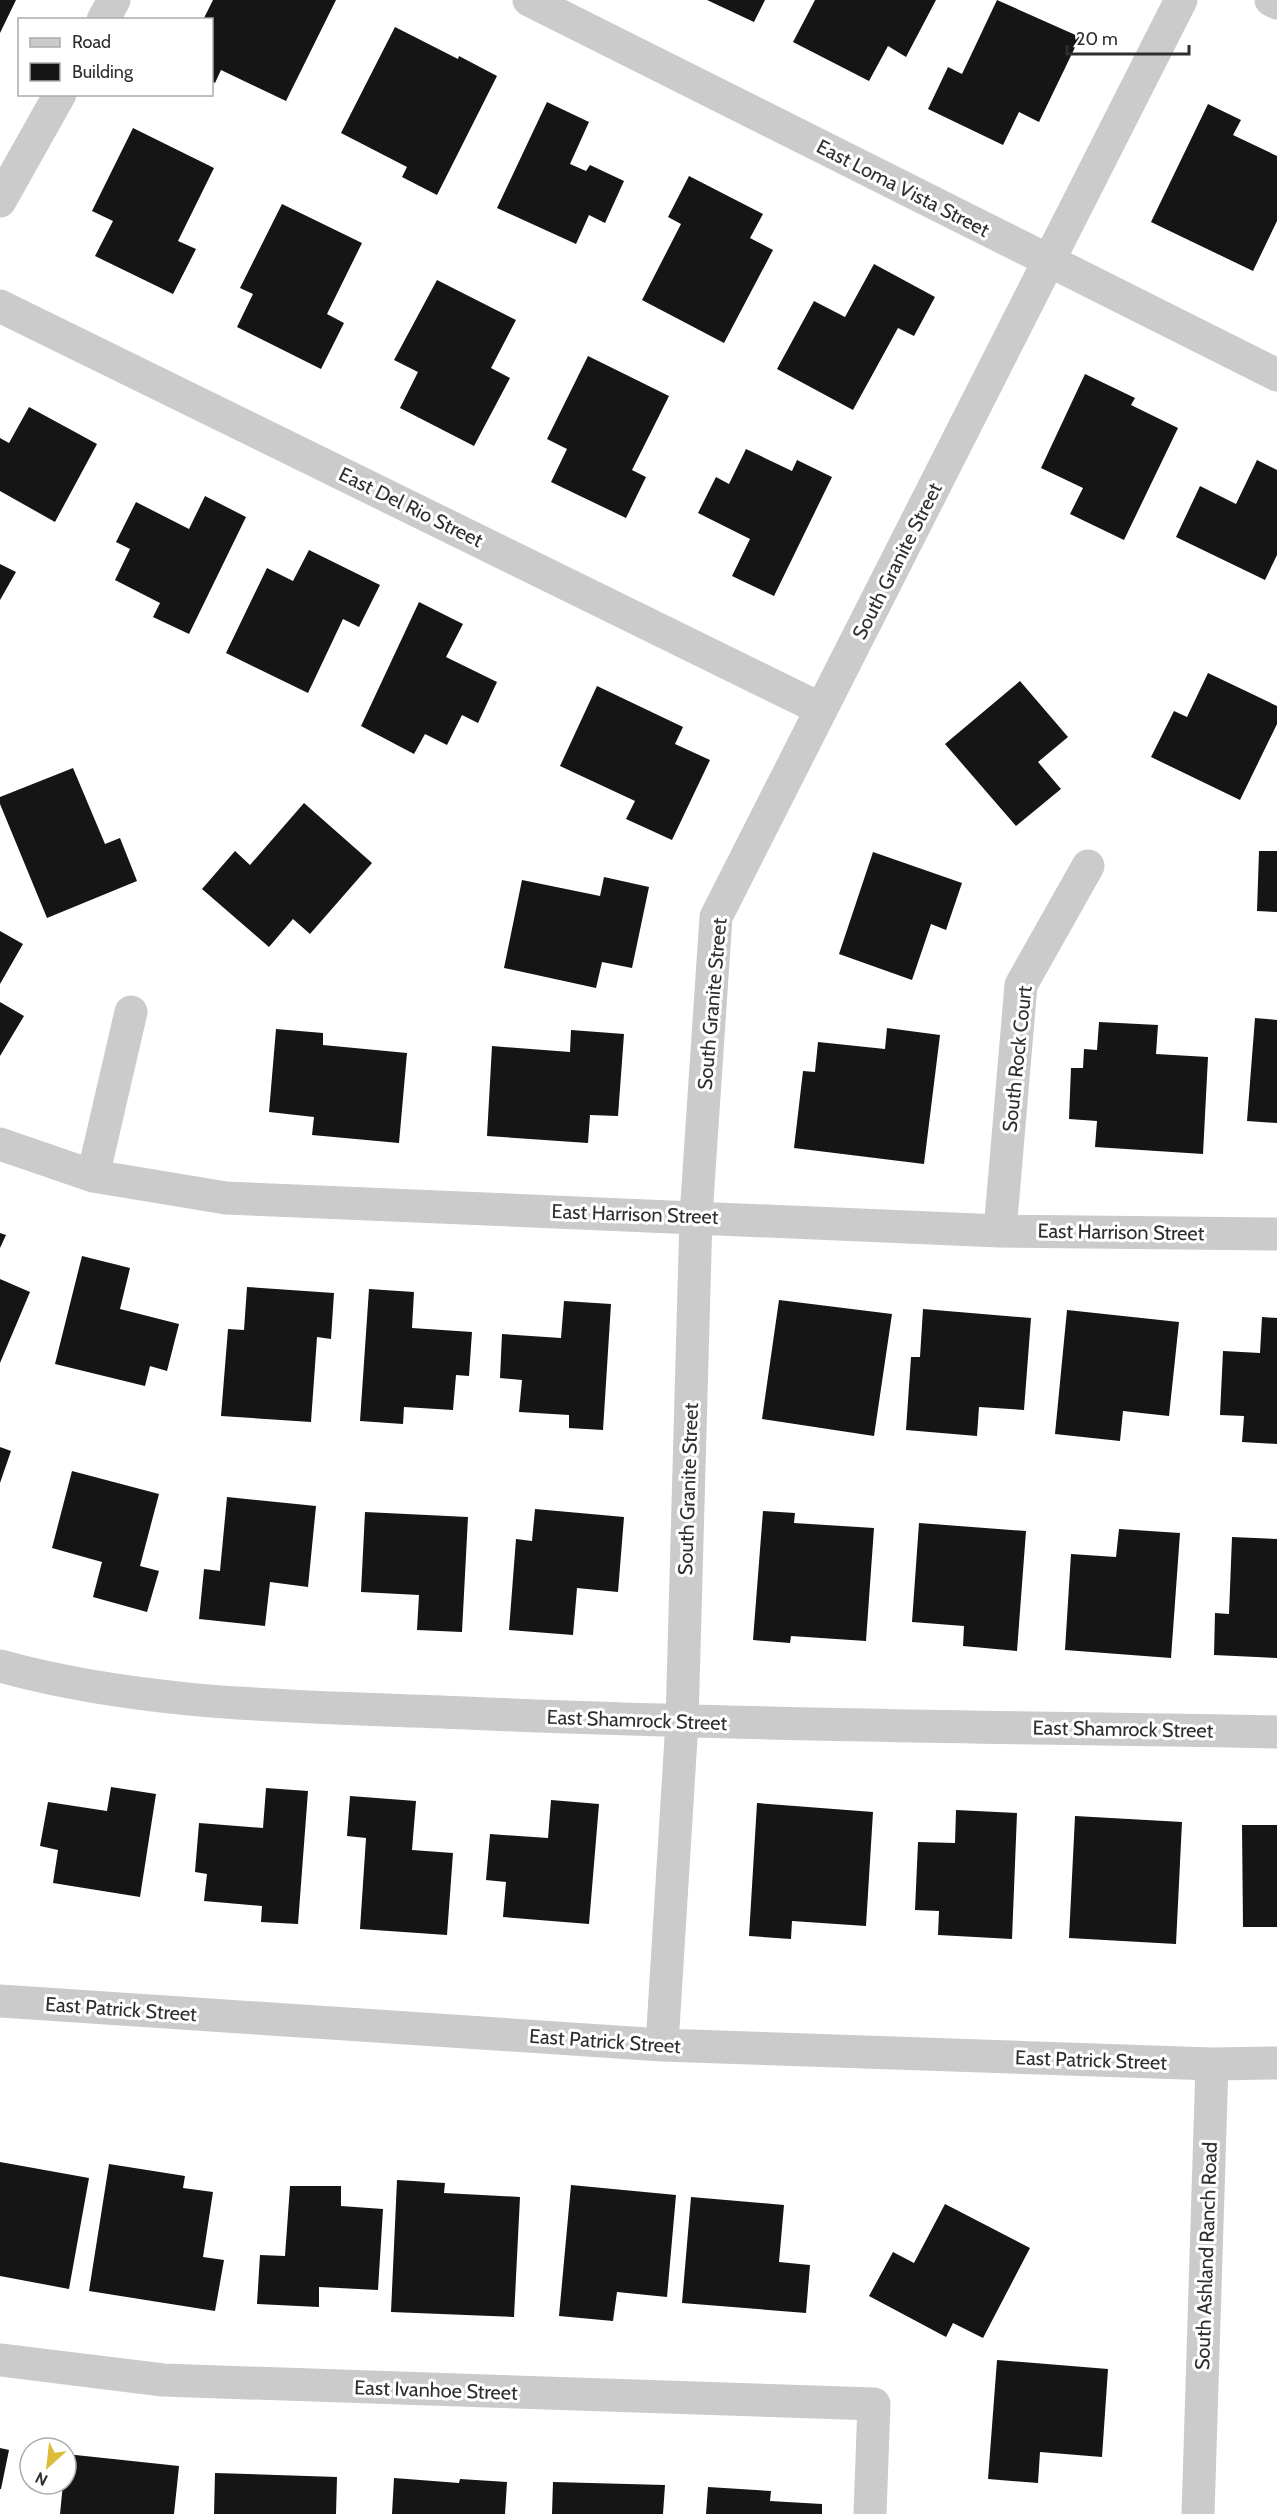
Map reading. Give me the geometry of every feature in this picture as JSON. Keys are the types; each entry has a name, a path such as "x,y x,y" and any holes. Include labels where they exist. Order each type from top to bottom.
{"street":[{"path":"104,18 114,0"},
{"name":"East Loma Vista Street","path":"529,0 1277,375"},
{"name":"South Granite Street","path":"662,2045 682,1722 696,1216 716,917 1181,0"},
{"path":"1271,0 1277,3"},
{"path":"0,201 59,96"},
{"name":"East Del Rio Street","path":"0,306 821,709"},
{"name":"South Rock Court","path":"1000,1231 1022,985 1088,866"},
{"path":"93,1176 131,1012"},
{"name":"East Harrison Street","path":"0,1144 93,1176 226,1198 696,1216 1000,1231 1277,1234"},
{"name":"East Shamrock Street","path":"0,1666 103,1690 191,1701 682,1722 1277,1732"},
{"name":"East Patrick Street","path":"0,2001 662,2045 1212,2064"},
{"path":"1212,2064 1277,2063"},
{"name":"South Ashland Ranch Road","path":"1198,2514 1212,2064"},
{"name":"East Ivanhoe Street","path":"0,2360 163,2380 874,2404 870,2514"}],"building":[{"path":"0,0 16,0 0,33"},
{"path":"213,0 336,0 286,101 221,70 215,83 213,82 213,18 204,18"},
{"path":"707,0 765,0 754,22"},
{"path":"815,0 936,0 906,57 888,46 869,81 793,42"},
{"path":"997,0 1080,37 1039,122 1019,112 1003,145 928,109 948,67 962,74"},
{"path":"395,27 497,76 437,195 402,177 407,167 341,133"},
{"path":"547,102 589,122 570,164 586,171 590,165 624,181 605,223 589,215 576,244 497,208"},
{"path":"1208,104 1241,120 1233,135 1277,156 1277,221 1253,271 1151,222"},
{"path":"133,128 214,168 178,241 196,249 173,294 95,256 113,221 92,211"},
{"path":"689,176 763,214 750,238 773,250 724,343 642,300 681,224 668,217"},
{"path":"282,204 362,243 327,314 344,323 321,369 237,327 253,294 240,288"},
{"path":"874,264 935,297 914,336 898,328 853,410 777,369 814,301 845,317"},
{"path":"437,280 516,320 491,368 510,378 474,446 400,408 418,372 394,360"},
{"path":"588,356 669,396 632,470 646,477 626,518 551,482 567,449 547,439"},
{"path":"1085,374 1135,398 1131,405 1178,428 1124,540 1070,514 1083,488 1041,468"},
{"path":"29,407 97,444 55,522 0,491 0,438 9,443"},
{"path":"746,449 792,471 797,460 832,477 774,596 732,576 750,539 698,513 716,477 729,484"},
{"path":"1257,460 1277,470 1277,555 1265,580 1176,537 1200,486 1236,504"},
{"path":"205,496 246,517 189,634 153,617 160,603 115,580 130,549 116,542 136,502 189,529"},
{"path":"309,550 380,585 359,627 343,619 308,693 226,653 267,568 293,581"},
{"path":"0,564 16,572 0,600"},
{"path":"419,602 463,624 446,657 497,682 478,723 462,715 447,745 425,734 414,754 361,726"},
{"path":"1208,673 1277,706 1277,724 1240,800 1151,757 1174,711 1187,717"},
{"path":"1020,681 1068,737 1038,762 1061,789 1016,826 945,744"},
{"path":"597,686 683,727 675,744 710,760 672,840 626,819 635,801 560,766"},
{"path":"73,768 105,844 120,838 137,881 47,918 0,804 0,797"},
{"path":"304,803 372,863 310,934 293,919 269,947 202,889 235,851 250,865"},
{"path":"1259,851 1277,851 1277,912 1257,911"},
{"path":"873,852 962,883 946,930 931,924 912,980 839,954"},
{"path":"604,877 649,887 632,968 602,962 596,988 504,968 522,880 600,896"},
{"path":"0,931 23,944 0,984"},
{"path":"0,1002 24,1016 0,1056"},
{"path":"1255,1018 1277,1020 1277,1123 1247,1121"},
{"path":"1099,1022 1158,1025 1156,1054 1208,1057 1203,1154 1095,1147 1097,1121 1069,1119 1071,1068 1083,1068 1084,1049 1097,1050"},
{"path":"887,1028 940,1035 924,1164 794,1148 803,1071 815,1072 818,1042 885,1049"},
{"path":"276,1029 323,1033 323,1045 407,1053 399,1143 312,1135 314,1117 269,1112"},
{"path":"571,1030 624,1034 618,1116 590,1115 588,1143 487,1136 492,1046 570,1052"},
{"path":"0,1233 6,1235 0,1248"},
{"path":"82,1256 130,1268 120,1309 179,1324 167,1371 150,1366 145,1386 55,1364"},
{"path":"0,1279 30,1292 0,1363"},
{"path":"247,1287 334,1293 331,1339 317,1337 311,1422 221,1416 228,1329 244,1330"},
{"path":"369,1289 414,1292 412,1328 472,1332 469,1376 456,1375 453,1410 404,1407 403,1424 360,1421"},
{"path":"779,1300 892,1314 874,1436 762,1419"},
{"path":"564,1301 611,1304 603,1430 569,1428 569,1415 519,1412 522,1380 500,1378 502,1334 561,1338"},
{"path":"923,1309 1031,1318 1024,1410 979,1407 977,1436 906,1430 911,1357 920,1357"},
{"path":"1067,1310 1179,1322 1169,1416 1123,1411 1120,1441 1055,1434"},
{"path":"1262,1317 1277,1318 1277,1444 1242,1442 1244,1416 1220,1415 1223,1351 1260,1353"},
{"path":"0,1447 11,1451 0,1483"},
{"path":"72,1471 159,1494 140,1566 159,1571 147,1612 93,1597 102,1562 52,1548"},
{"path":"227,1497 316,1506 308,1587 270,1582 265,1626 199,1619 204,1569 220,1571"},
{"path":"535,1509 624,1517 618,1592 577,1588 573,1635 509,1630 516,1539 532,1541"},
{"path":"763,1511 795,1513 794,1523 874,1528 866,1641 791,1636 790,1643 753,1640"},
{"path":"365,1512 468,1517 462,1632 417,1630 419,1595 361,1592"},
{"path":"919,1523 1026,1531 1017,1651 963,1646 964,1626 912,1622"},
{"path":"1119,1529 1180,1533 1171,1658 1065,1650 1071,1554 1116,1557"},
{"path":"1232,1537 1277,1539 1277,1658 1214,1655 1215,1613 1229,1614"},
{"path":"111,1787 156,1794 140,1897 53,1883 58,1850 40,1846 48,1802 107,1811"},
{"path":"266,1788 308,1791 298,1924 261,1922 262,1906 204,1901 207,1874 195,1872 199,1823 263,1828"},
{"path":"350,1796 416,1801 412,1850 453,1853 447,1935 360,1929 366,1838 347,1836"},
{"path":"551,1800 599,1804 589,1924 503,1917 506,1882 486,1880 490,1834 548,1838"},
{"path":"757,1803 873,1812 866,1926 792,1921 791,1939 749,1936"},
{"path":"956,1810 1017,1813 1012,1939 938,1935 939,1911 915,1910 918,1842 955,1843"},
{"path":"1075,1816 1182,1822 1176,1944 1069,1938"},
{"path":"1242,1825 1277,1825 1277,1927 1243,1927"},
{"path":"0,2162 89,2178 69,2289 0,2276"},
{"path":"109,2164 185,2176 183,2188 213,2192 203,2257 224,2260 215,2311 89,2291"},
{"path":"397,2180 445,2183 444,2193 520,2197 514,2317 391,2312"},
{"path":"571,2185 676,2195 667,2297 617,2292 613,2321 559,2316"},
{"path":"290,2186 341,2186 341,2206 383,2209 378,2290 319,2287 319,2307 257,2304 260,2255 285,2256"},
{"path":"691,2197 784,2205 779,2262 810,2265 806,2313 682,2303"},
{"path":"945,2204 1030,2248 983,2338 953,2323 946,2337 869,2296 893,2252 914,2263"},
{"path":"997,2360 1108,2369 1102,2457 1040,2452 1038,2483 988,2479"},
{"path":"0,2448 9,2450 1,2489 0,2489"},
{"path":"78,2455 179,2466 174,2514 60,2514 62,2496 78,2496"},
{"path":"215,2473 337,2477 336,2514 214,2514"},
{"path":"394,2478 459,2483 460,2479 507,2482 505,2514 392,2514"},
{"path":"553,2482 665,2485 663,2514 552,2514"},
{"path":"708,2487 771,2491 770,2501 822,2504 822,2514 706,2514"}]}
